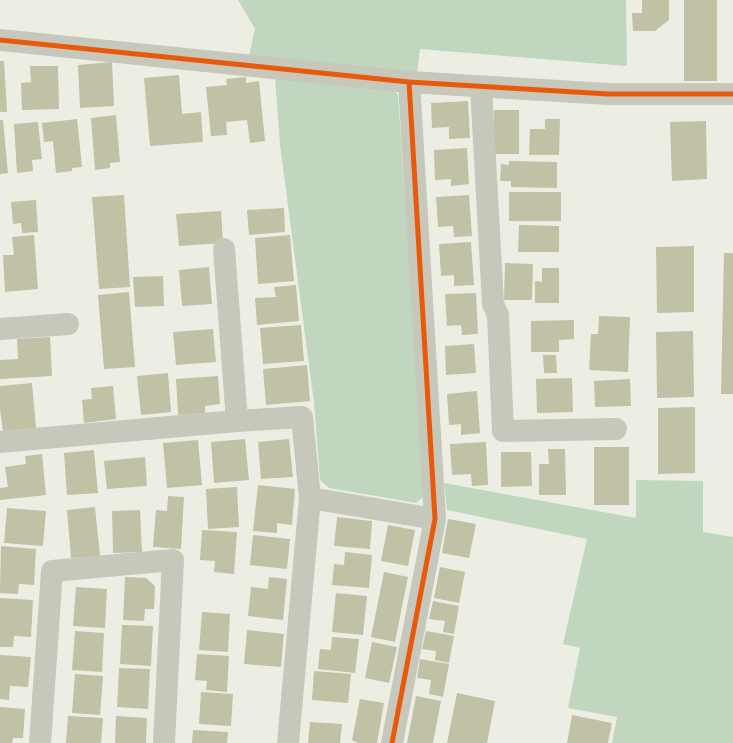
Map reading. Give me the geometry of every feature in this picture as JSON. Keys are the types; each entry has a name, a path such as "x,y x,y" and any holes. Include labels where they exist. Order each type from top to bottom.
{"street":[{"path":"0,40 409,82 608,94 733,94"},
{"path":"392,743 435,519 409,82"},
{"path":"482,87 493,304 498,315 504,431 616,429"},
{"path":"224,249 237,421"},
{"path":"0,329 68,324"},
{"path":"0,442 237,421 302,417 310,498 288,743"},
{"path":"310,498 435,519"},
{"path":"40,743 52,571 173,560 164,743"}],"green space":[{"path":"238,0 626,0 627,66 420,49 417,74 248,60 255,29"},
{"path":"275,77 390,86 398,95 425,496 416,503 329,488 320,480 314,403 280,145"},
{"path":"636,480 703,481 703,532 733,537 733,743 612,743 617,717 568,708 580,648 563,644 587,539 447,510 444,483 636,518"}],"building":[{"path":"642,0 669,0 669,20 655,31 633,31 632,13 642,13"},
{"path":"684,0 717,0 717,81 684,81"},
{"path":"0,61 4,61 7,112 0,112"},
{"path":"112,62 114,106 80,108 78,65"},
{"path":"30,66 58,66 59,109 22,110 21,83 31,82"},
{"path":"179,75 182,114 201,112 203,142 150,146 144,78"},
{"path":"246,77 246,83 259,81 265,141 250,143 247,120 226,122 227,135 211,136 206,87 227,85 226,79"},
{"path":"468,101 470,138 449,139 449,127 432,128 431,103"},
{"path":"494,110 519,110 519,154 494,154"},
{"path":"116,115 120,162 110,163 110,168 95,170 91,118"},
{"path":"77,119 82,167 72,168 72,171 56,173 53,141 44,142 42,123"},
{"path":"545,119 560,119 559,155 529,155 530,129 545,129"},
{"path":"0,120 3,120 8,173 0,174"},
{"path":"706,121 707,179 672,181 670,122"},
{"path":"38,122 42,159 32,160 33,171 17,173 14,124"},
{"path":"467,148 469,184 451,186 451,179 435,180 434,150"},
{"path":"509,161 557,162 557,188 511,187 511,181 500,181 501,164 509,165"},
{"path":"509,192 561,192 561,221 509,221"},
{"path":"124,195 130,287 99,289 92,197"},
{"path":"469,195 472,236 454,237 453,226 438,227 436,197"},
{"path":"36,200 38,232 22,233 21,223 13,224 11,202"},
{"path":"284,208 285,232 249,235 247,210"},
{"path":"221,211 223,243 179,246 176,214"},
{"path":"519,225 559,226 559,252 518,252"},
{"path":"34,235 38,289 5,292 3,255 14,255 12,237"},
{"path":"290,235 294,281 258,284 255,238"},
{"path":"471,242 474,285 454,286 454,275 441,276 439,244"},
{"path":"694,246 694,312 657,313 656,247"},
{"path":"724,253 733,253 733,394 721,394"},
{"path":"505,263 533,264 532,300 504,300"},
{"path":"209,267 212,304 182,306 179,270"},
{"path":"542,268 559,268 559,303 535,303 535,281 542,282"},
{"path":"163,276 164,306 135,307 133,277"},
{"path":"296,285 299,321 257,325 255,298 276,297 274,287"},
{"path":"129,292 135,367 104,369 98,295"},
{"path":"476,293 478,334 462,335 461,325 447,326 445,294"},
{"path":"599,316 630,317 628,372 589,370 591,334 598,334"},
{"path":"574,320 574,339 559,340 559,352 531,352 531,321"},
{"path":"301,325 304,361 263,364 260,328"},
{"path":"213,329 216,362 176,365 173,332"},
{"path":"693,331 694,397 657,398 656,332"},
{"path":"50,337 52,376 0,379 0,360 18,359 17,339"},
{"path":"474,344 476,373 446,375 445,346"},
{"path":"543,355 556,355 557,373 544,373"},
{"path":"307,365 310,401 266,405 263,369"},
{"path":"168,373 171,412 141,415 137,376"},
{"path":"218,376 220,404 205,406 205,413 178,415 176,379"},
{"path":"572,378 573,412 537,413 536,379"},
{"path":"630,379 631,406 595,407 594,381"},
{"path":"32,383 36,428 3,431 0,409 0,386"},
{"path":"113,386 116,419 84,423 82,400 92,399 91,388"},
{"path":"477,391 480,433 461,435 461,424 449,425 447,394"},
{"path":"695,407 695,473 658,474 658,408"},
{"path":"245,439 249,480 214,483 211,442"},
{"path":"289,439 293,477 261,479 258,442"},
{"path":"198,440 202,485 167,488 163,443"},
{"path":"486,442 488,485 472,486 471,474 452,475 450,444"},
{"path":"594,447 629,447 629,505 594,505"},
{"path":"548,449 565,449 566,495 539,495 539,464 549,464"},
{"path":"94,450 98,493 67,495 64,453"},
{"path":"501,452 531,452 532,486 501,487"},
{"path":"42,454 46,495 0,500 0,488 8,487 5,467 26,464 25,456"},
{"path":"145,457 147,486 107,489 104,461"},
{"path":"258,485 295,489 292,525 277,523 277,533 253,531"},
{"path":"237,487 239,527 208,529 206,489"},
{"path":"168,496 184,497 181,549 153,547 156,510 167,511"},
{"path":"95,507 100,556 71,558 67,510"},
{"path":"7,508 46,511 43,546 4,543"},
{"path":"140,510 142,552 113,553 112,511"},
{"path":"337,517 372,521 370,549 334,546"},
{"path":"448,519 476,524 469,558 442,553"},
{"path":"388,525 415,530 408,566 381,561"},
{"path":"202,530 237,532 234,574 214,572 215,561 200,560"},
{"path":"253,535 290,539 287,569 250,565"},
{"path":"1,546 36,549 34,585 19,584 18,594 0,593"},
{"path":"345,552 372,555 369,588 332,585 334,564 344,565"},
{"path":"440,567 465,572 459,603 434,598"},
{"path":"384,572 408,577 395,642 371,637"},
{"path":"125,577 146,578 155,586 154,609 145,609 144,621 123,620"},
{"path":"269,577 287,579 283,620 248,616 251,587 268,589"},
{"path":"76,587 107,589 105,628 73,626"},
{"path":"336,593 367,596 363,635 332,632"},
{"path":"0,598 33,600 31,637 14,636 13,647 0,647"},
{"path":"433,601 459,606 454,634 443,632 445,621 429,619"},
{"path":"202,612 230,614 228,652 199,650"},
{"path":"122,625 153,626 151,666 120,664"},
{"path":"247,630 284,634 281,667 244,664"},
{"path":"75,631 104,633 102,672 72,670"},
{"path":"426,631 454,636 449,663 435,660 436,651 422,649"},
{"path":"332,637 359,639 355,673 318,669 320,649 331,650"},
{"path":"372,642 397,647 389,683 365,678"},
{"path":"197,654 229,656 227,692 206,690 207,681 195,680"},
{"path":"0,655 31,657 28,687 10,686 9,700 0,699"},
{"path":"420,659 449,664 443,697 429,694 431,680 417,678"},
{"path":"119,668 150,669 148,709 117,707"},
{"path":"314,671 351,674 348,703 312,700"},
{"path":"75,674 103,676 100,715 72,713"},
{"path":"201,692 233,694 231,726 199,724"},
{"path":"457,693 495,701 487,743 447,743"},
{"path":"416,696 441,701 433,743 407,743"},
{"path":"360,699 384,703 377,743 358,743 352,740"},
{"path":"0,707 25,709 23,738 13,738 12,743 0,743"},
{"path":"572,715 612,723 608,743 567,743"},
{"path":"68,716 103,718 101,743 66,743"},
{"path":"116,716 147,718 146,743 115,743"},
{"path":"310,722 342,724 340,743 308,743"},
{"path":"193,730 228,732 227,743 192,743"}],"cycle path":[{"path":"0,40 409,82 608,94 733,94"},
{"path":"392,743 435,519 409,82"}]}
